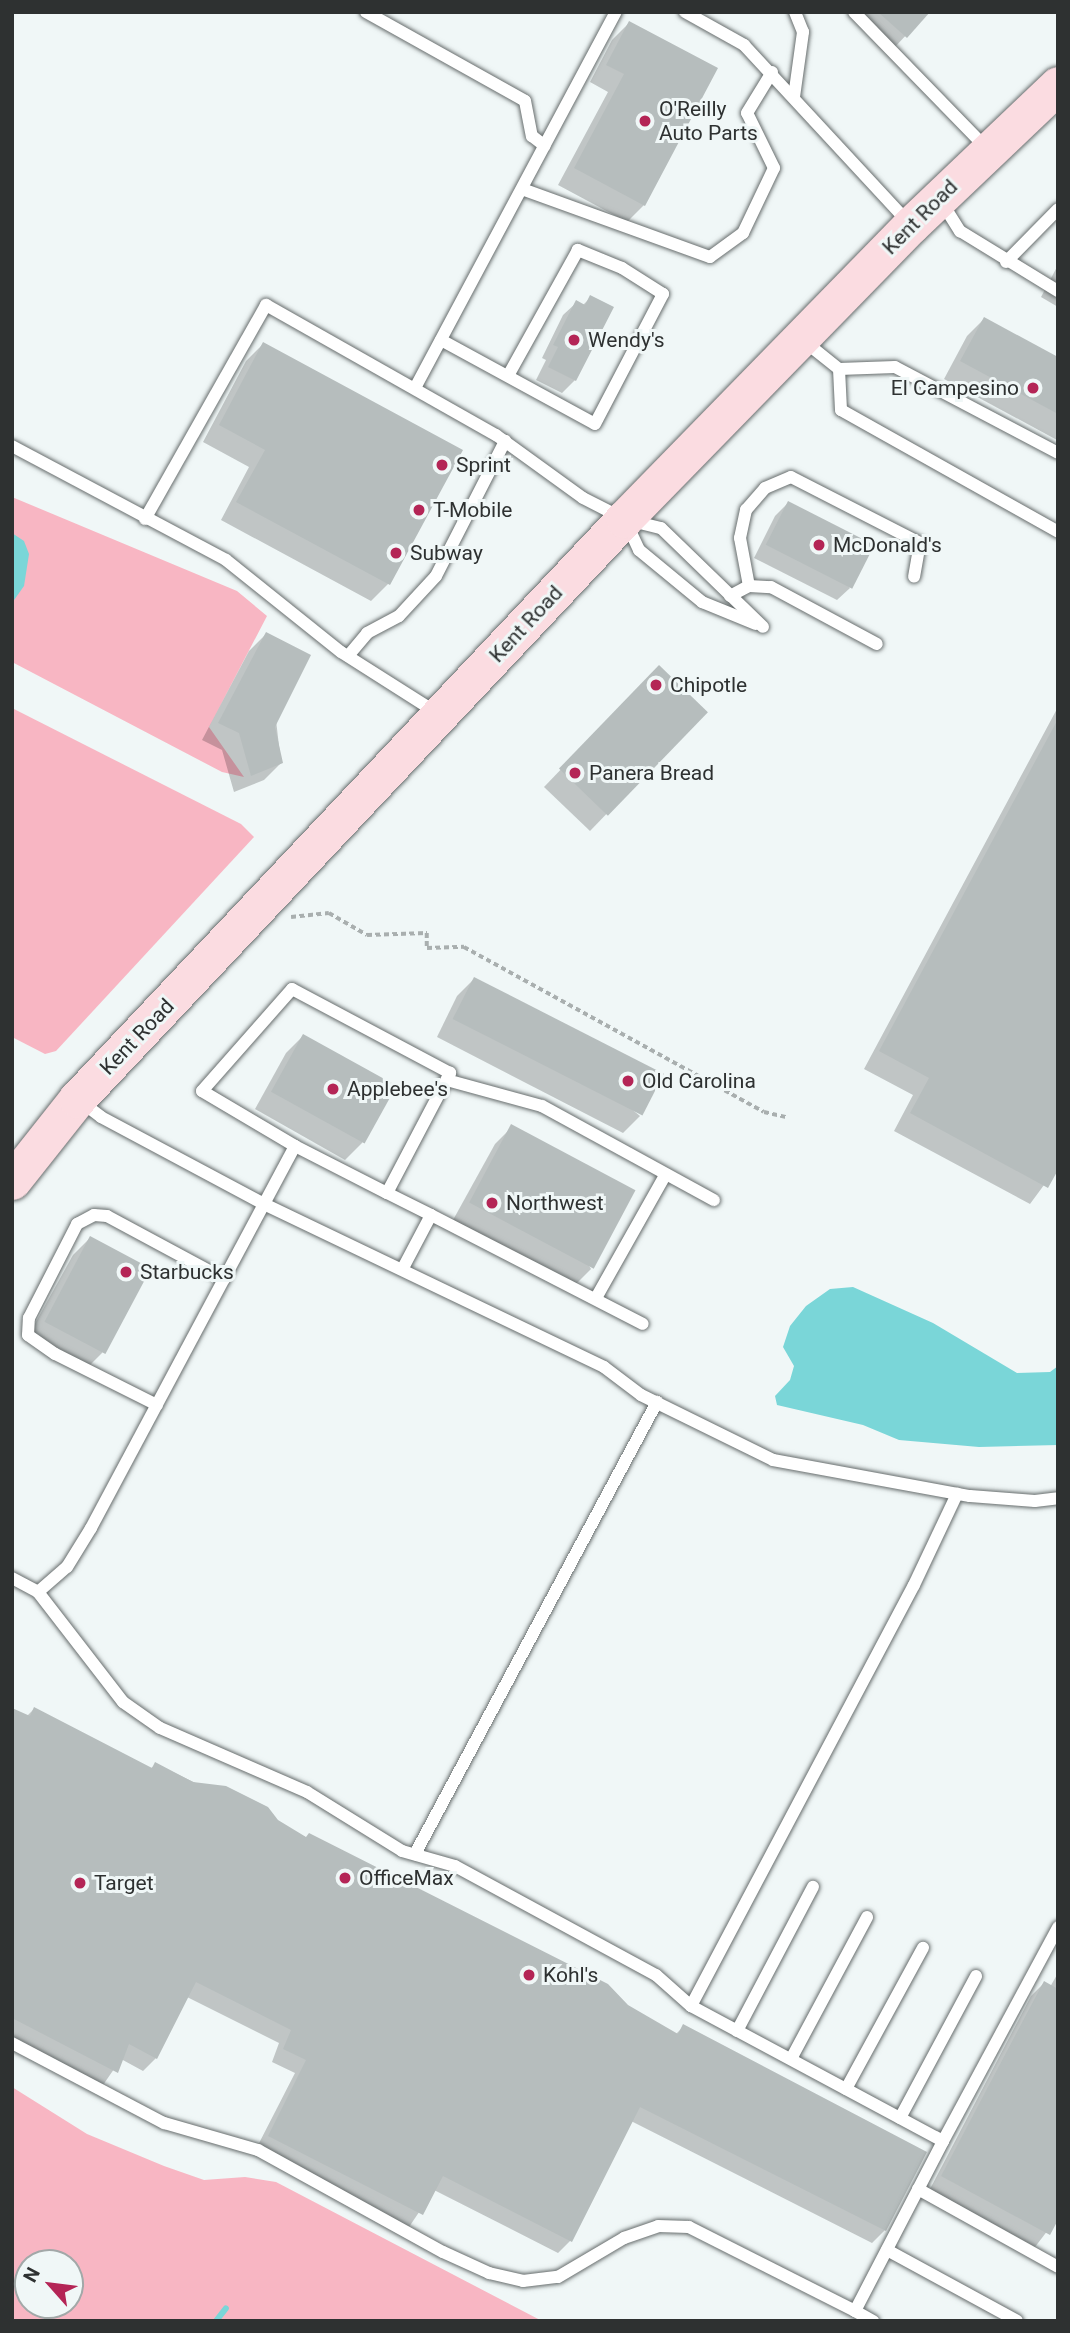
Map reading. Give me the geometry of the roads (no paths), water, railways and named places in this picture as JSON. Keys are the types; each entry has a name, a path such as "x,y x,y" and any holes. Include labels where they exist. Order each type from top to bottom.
{"main road":[{"name":"Kent Road","path":"12,1181 77,1099 624,519 911,225 1058,85"}],"lane":[{"path":"366,12 525,101 532,136 545,146"},
{"path":"415,388 616,12"},
{"path":"685,12 744,45 772,72 911,225"},
{"path":"794,12 803,32 794,97"},
{"path":"854,12 988,151"},
{"path":"523,189 710,257 743,233 774,168 747,113 772,72"},
{"path":"939,198 960,231 1058,292"},
{"path":"1006,262 1058,209"},
{"path":"440,340 509,374 595,424 663,294 622,268 578,250 509,374"},
{"path":"145,519 266,305 505,441 583,498 624,519 661,528 763,627 702,602 639,550 624,519"},
{"path":"802,338 839,369 895,368 1058,453"},
{"path":"839,369 841,410 1058,532"},
{"path":"348,656 367,633 398,616 436,576 505,441"},
{"path":"12,446 226,560 348,656 441,715"},
{"path":"749,586 740,538 746,510 765,488 791,477 920,543 914,576"},
{"path":"730,596 749,586 771,587 877,645"},
{"path":"387,1193 450,1073 292,989 202,1091 295,1146 643,1324"},
{"path":"447,1080 542,1107 714,1200"},
{"path":"77,1099 101,1117 264,1204 403,1268 614,1372 657,1402 773,1460 957,1494 1035,1501 1058,1498"},
{"path":"38,1592 67,1567 295,1146"},
{"path":"596,1298 666,1174"},
{"path":"403,1268 431,1215"},
{"path":"157,1405 28,1335 29,1318 77,1224 94,1216 107,1216 224,1279"},
{"path":"415,1854 657,1402"},
{"path":"691,2006 925,1563 957,1494"},
{"path":"12,1578 38,1592 123,1702 150,1720 307,1792 415,1854 455,1866 656,1975 691,2006 943,2141"},
{"path":"737,2031 813,1887"},
{"path":"791,2060 867,1917"},
{"path":"855,2311 1058,1927"},
{"path":"846,2089 923,1948"},
{"path":"900,2118 976,1976"},
{"path":"12,2043 164,2123 258,2150 489,2273 523,2281 558,2277 624,2238 658,2226 689,2227 873,2321"},
{"path":"918,2189 1058,2267"},
{"path":"887,2250 1017,2321"}],"water":[{"path":"12,533 24,541 29,554 24,586 12,603"},
{"path":"853,1287 933,1323 1017,1373 1050,1372 1058,1366 1058,1445 979,1447 899,1440 863,1425 777,1405 775,1396 790,1380 794,1366 783,1347 790,1326 806,1306 830,1289"}],"waterway":[{"path":"216,2321 226,2308"}],"place":[{"name":"O'Reilly Auto Parts","path":"645,121"},
{"name":"Wendy's","path":"574,340"},
{"name":"El Campesino","path":"1033,388"},
{"name":"Sprint","path":"442,465"},
{"name":"T-Mobile","path":"419,510"},
{"name":"McDonald's","path":"819,545"},
{"name":"Subway","path":"396,553"},
{"name":"Chipotle","path":"656,685"},
{"name":"Panera Bread","path":"575,773"},
{"name":"Old Carolina","path":"628,1081"},
{"name":"Applebee's","path":"333,1089"},
{"name":"Northwest","path":"492,1203"},
{"name":"Starbucks","path":"126,1272"},
{"name":"OfficeMax","path":"345,1878"},
{"name":"Target","path":"80,1883"},
{"name":"Kohl's","path":"529,1975"}]}
